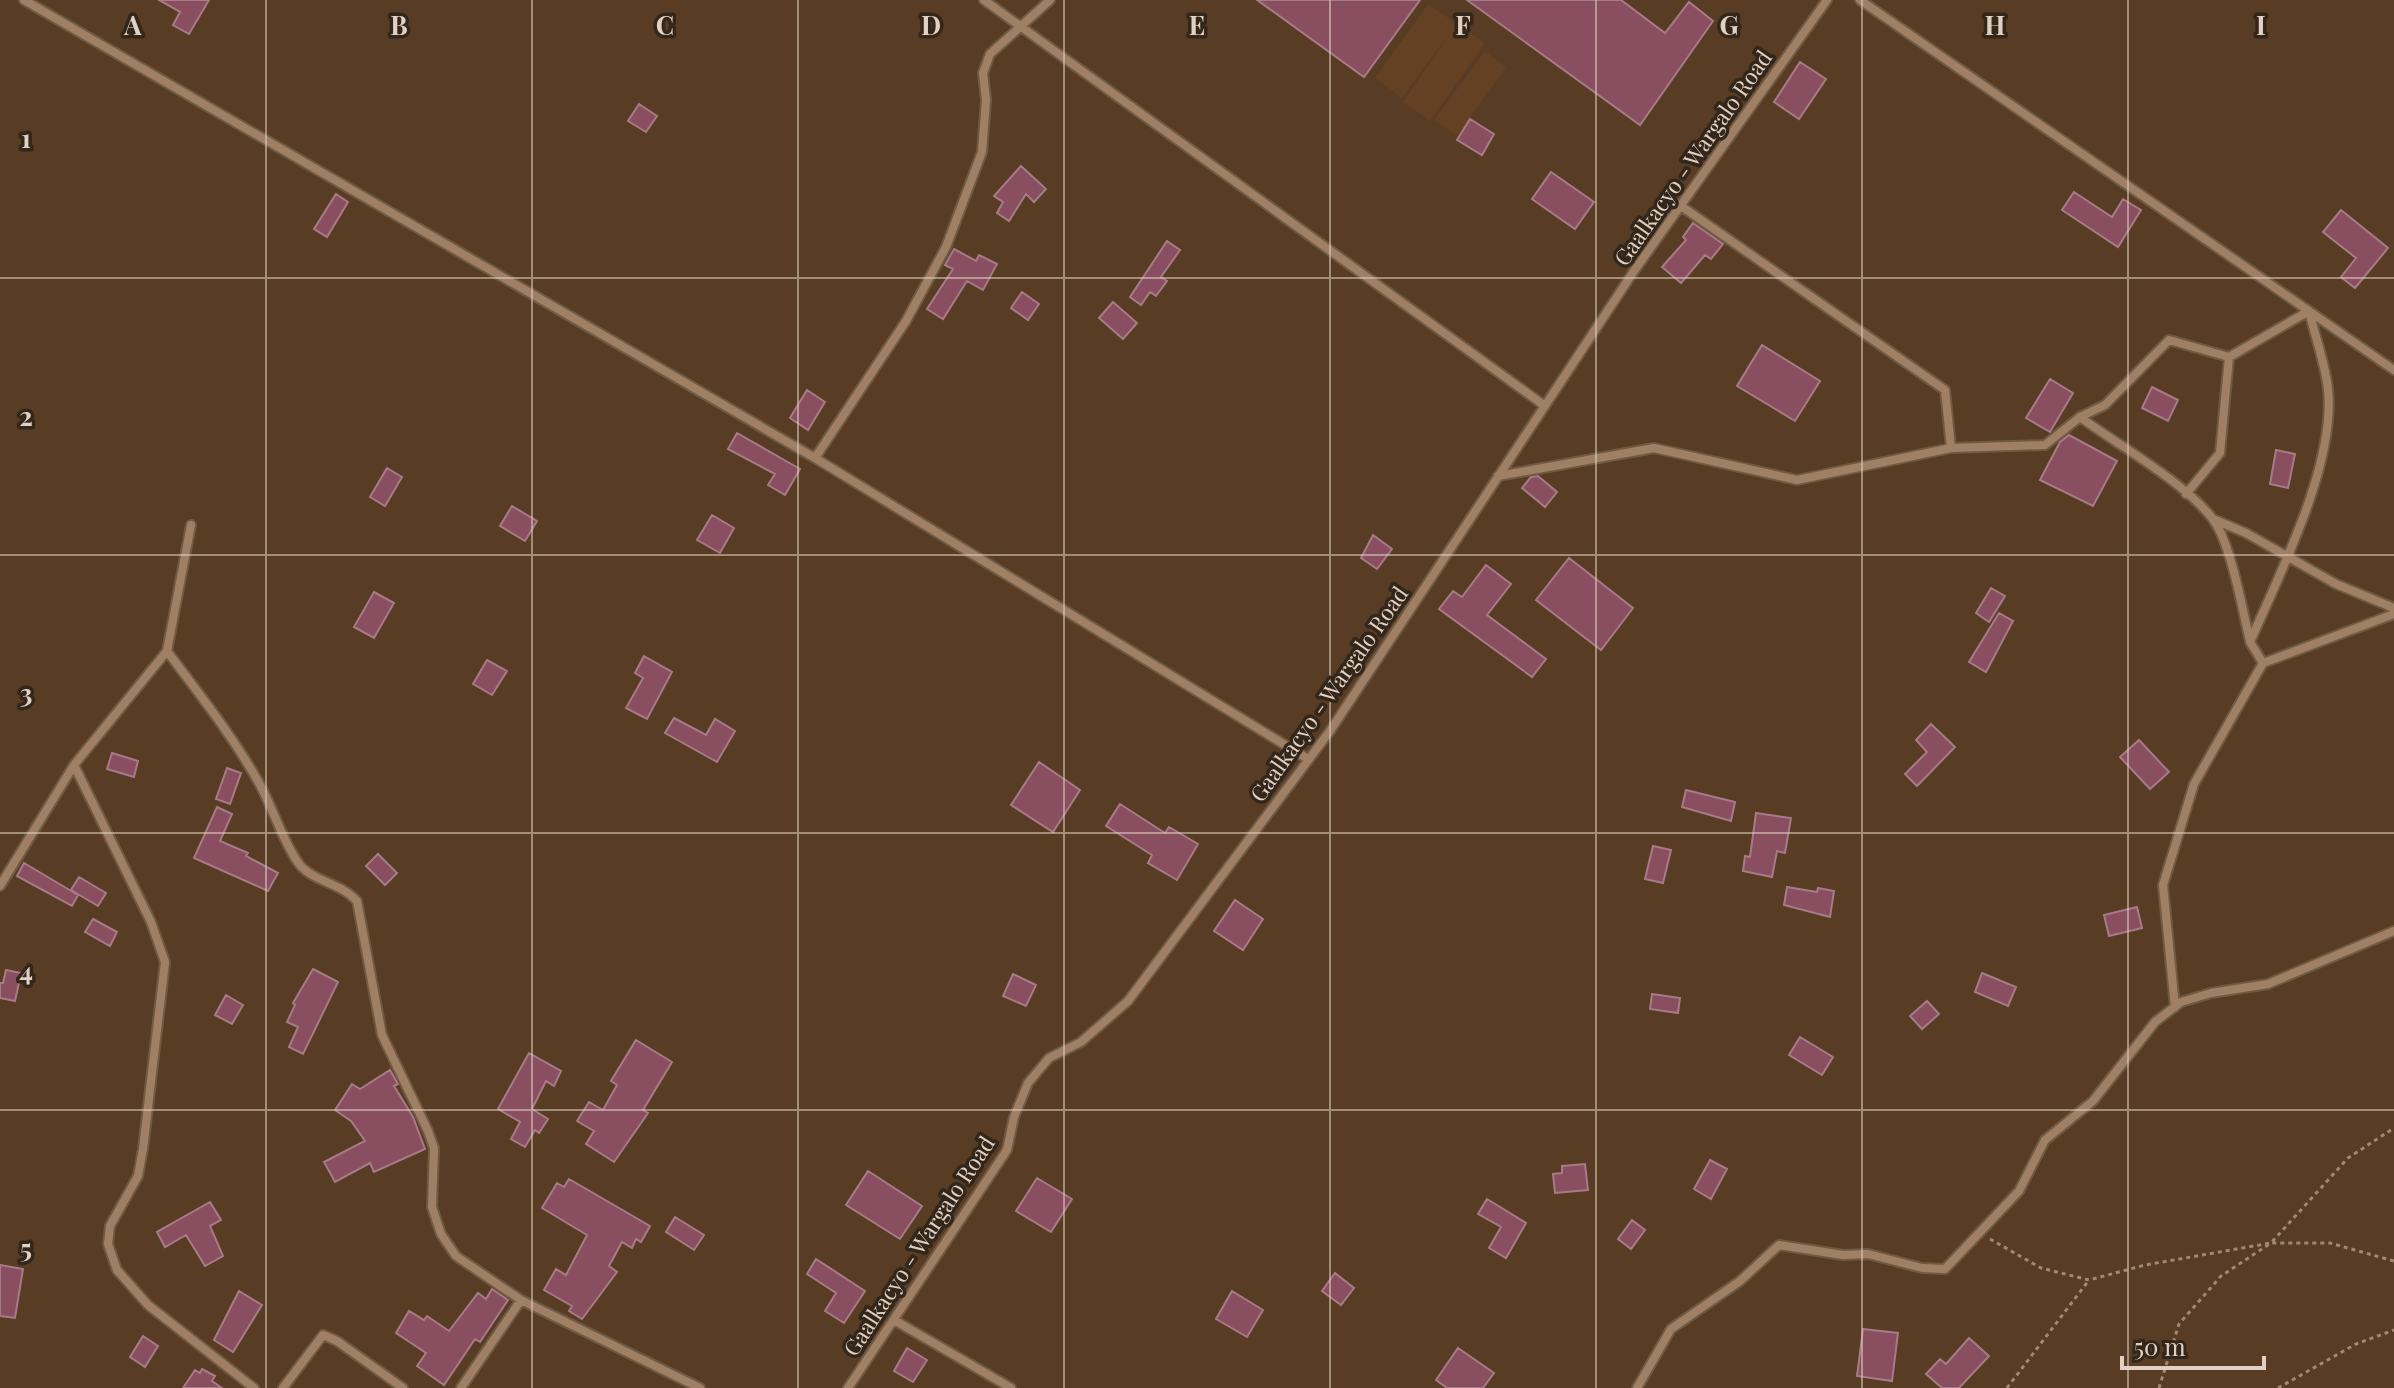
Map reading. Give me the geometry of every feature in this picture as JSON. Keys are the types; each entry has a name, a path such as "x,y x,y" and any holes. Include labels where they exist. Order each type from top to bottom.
{"street":[{"path":"24,0 815,458 1308,759"},
{"path":"984,0 1545,406"},
{"path":"815,458 906,321 935,269 982,152 986,100 983,73 990,54 1050,0"},
{"name":"Gaalkacyo - Wargalo Road","path":"848,1388 1007,1150 1014,1117 1028,1083 1049,1058 1081,1042 1128,1001 1330,731 1545,406 1827,0"},
{"path":"1860,0 2394,370"},
{"path":"1681,206 1945,390 1951,448"},
{"path":"1498,476 1654,448 1797,480 1951,448 2045,445 2080,417 2105,405 2169,340 2229,357 2309,311"},
{"path":"2250,642 2288,556 2323,449 2328,390 2309,311"},
{"path":"2186,494 2220,453 2229,357"},
{"path":"2080,417 2186,494 2213,519 2394,611"},
{"path":"2213,519 2233,568 2250,642 2263,663"},
{"path":"0,886 74,765 167,651 191,525"},
{"path":"2175,1007 2163,885 2194,784 2263,663 2394,611"},
{"path":"167,651 239,749 260,784 298,863 310,874 345,888 357,901 382,1035 434,1148 432,1207 441,1234 456,1256 521,1300 700,1388"},
{"path":"74,765 151,922 165,962 138,1176 110,1226 108,1244 117,1270 148,1305 254,1388"},
{"path":"1637,1388 1671,1329 1740,1281 1779,1245 1843,1255 1868,1254 1922,1268 1945,1269 2019,1191 2045,1140 2093,1101 2155,1022 2175,1007 2211,993 2268,984 2394,931"},
{"path":"461,1388 521,1300"},
{"path":"894,1320 1011,1388"},
{"path":"283,1388 323,1335 337,1341 403,1388"}],"path":[{"path":"2159,1388 2179,1324 2221,1276 2271,1243 2348,1158 2394,1128"},
{"path":"1980,1233 2041,1268 2089,1280 2145,1265 2271,1243 2330,1243 2394,1261"},
{"path":"2007,1388 2089,1280"},
{"path":"2278,1388 2356,1344 2394,1330"}],"shaded area":[{"path":"1428,4 1485,43 1430,121 1403,102 1453,29 1402,98 1375,78"},
{"path":"1485,51 1506,67 1457,136 1434,120"}],"building":[{"path":"159,0 209,0 189,34 173,25 180,12"},
{"path":"1257,0 1420,0 1364,77"},
{"path":"1467,0 1621,0 1665,33 1689,2 1713,21 1640,125"},
{"path":"1800,62 1826,79 1799,119 1774,102"},
{"path":"639,104 657,116 646,132 628,121"},
{"path":"1470,119 1494,134 1482,155 1457,140"},
{"path":"1021,166 1046,189 1034,202 1026,194 1009,221 997,213 1003,202 994,196"},
{"path":"1551,172 1594,202 1575,229 1532,199"},
{"path":"2074,192 2112,217 2123,199 2141,210 2118,247 2062,210"},
{"path":"336,194 348,202 327,237 314,229"},
{"path":"2341,210 2388,248 2355,288 2341,277 2356,258 2323,232"},
{"path":"1693,223 1723,244 1711,259 1705,255 1681,283 1662,267 1686,240 1683,237"},
{"path":"1167,241 1180,250 1161,277 1167,281 1156,296 1150,292 1141,305 1130,297"},
{"path":"954,249 976,261 979,255 997,264 983,290 967,281 943,319 927,309 953,269 945,265"},
{"path":"1022,292 1039,304 1028,320 1011,308"},
{"path":"1113,302 1137,323 1123,339 1099,318"},
{"path":"1762,345 1820,381 1795,421 1737,386"},
{"path":"2050,379 2073,393 2050,432 2026,418"},
{"path":"2152,387 2178,400 2168,421 2142,408"},
{"path":"807,390 825,402 808,430 790,418"},
{"path":"737,433 800,469 785,495 768,485 775,474 728,449"},
{"path":"2069,435 2117,461 2093,506 2040,480 2060,442"},
{"path":"2276,450 2295,454 2288,488 2270,484"},
{"path":"387,468 402,477 385,506 370,497"},
{"path":"1538,476 1557,492 1545,507 1522,488 1531,477"},
{"path":"512,506 537,521 525,541 500,526"},
{"path":"712,515 734,528 720,553 697,540"},
{"path":"1373,535 1392,549 1377,569 1361,558"},
{"path":"1569,558 1633,608 1601,650 1536,600"},
{"path":"1486,565 1511,584 1487,615 1546,659 1532,677 1439,609 1453,591 1462,597"},
{"path":"1991,588 2005,596 1989,622 1976,613"},
{"path":"374,592 394,603 374,638 354,627"},
{"path":"1999,613 2013,621 1986,672 1969,662"},
{"path":"644,656 672,672 647,719 626,708 643,678 635,673"},
{"path":"487,660 507,671 492,695 473,684"},
{"path":"674,718 706,735 715,719 735,731 717,762 665,733"},
{"path":"1931,724 1955,747 1917,786 1905,774 1927,752 1916,740"},
{"path":"2139,740 2169,772 2150,789 2120,757"},
{"path":"112,753 138,761 134,777 107,769"},
{"path":"1039,762 1080,790 1053,832 1011,805"},
{"path":"227,768 241,773 230,804 216,799"},
{"path":"1686,790 1735,802 1731,821 1682,807"},
{"path":"1120,804 1165,833 1169,827 1198,844 1177,880 1148,863 1152,855 1106,826"},
{"path":"217,807 232,814 220,841 248,853 246,856 278,873 268,891 194,858"},
{"path":"1756,813 1791,818 1785,853 1777,851 1772,877 1743,871 1745,856 1750,857"},
{"path":"1653,846 1671,850 1663,883 1645,879"},
{"path":"378,854 397,873 385,885 366,866"},
{"path":"24,863 78,895 72,906 17,876"},
{"path":"79,877 106,893 98,906 71,890"},
{"path":"1787,887 1817,892 1818,888 1834,891 1830,917 1784,905"},
{"path":"1235,900 1263,919 1243,950 1214,931"},
{"path":"2137,907 2142,928 2109,936 2104,915"},
{"path":"93,919 117,932 110,946 85,932"},
{"path":"313,969 338,982 303,1054 289,1047 298,1027 287,1022 295,1005 293,1003"},
{"path":"6,970 21,973 15,1001 0,998 0,983 3,983"},
{"path":"1982,973 2016,987 2008,1006 1975,992"},
{"path":"1013,974 1036,985 1026,1006 1003,996"},
{"path":"1652,994 1680,998 1678,1013 1650,1009"},
{"path":"226,995 243,1005 232,1024 215,1015"},
{"path":"1927,1001 1939,1014 1922,1029 1910,1016"},
{"path":"1800,1037 1833,1057 1822,1075 1789,1055"},
{"path":"636,1040 672,1062 643,1110 648,1113 614,1162 586,1144 594,1131 577,1121 589,1102 603,1110 617,1085 611,1081"},
{"path":"529,1053 561,1071 554,1086 546,1081 532,1109 548,1119 539,1133 535,1130 525,1147 511,1139 520,1122 498,1109"},
{"path":"390,1070 398,1084 394,1086 413,1117 425,1149 374,1172 370,1163 335,1182 324,1162 365,1141 351,1121 335,1110 352,1084 360,1089"},
{"path":"1710,1160 1727,1169 1711,1199 1694,1189"},
{"path":"1585,1164 1588,1190 1555,1193 1553,1174 1562,1173 1562,1166"},
{"path":"868,1171 922,1206 900,1239 846,1205"},
{"path":"1037,1178 1072,1199 1051,1232 1016,1211"},
{"path":"569,1179 650,1226 641,1242 636,1239 632,1248 622,1242 609,1266 617,1272 582,1319 569,1311 572,1306 544,1290 556,1269 566,1275 587,1235 542,1208 557,1183 564,1187"},
{"path":"1487,1199 1526,1223 1506,1258 1489,1248 1501,1227 1478,1214"},
{"path":"210,1202 221,1220 210,1226 223,1256 205,1266 186,1235 165,1247 157,1232"},
{"path":"675,1217 704,1235 694,1250 666,1232"},
{"path":"1632,1220 1645,1230 1631,1249 1618,1239"},
{"path":"816,1259 865,1291 844,1323 825,1311 836,1293 807,1274"},
{"path":"0,1265 23,1269 15,1318 0,1316"},
{"path":"1335,1273 1354,1288 1341,1305 1322,1291"},
{"path":"492,1289 508,1300 480,1342 475,1339 444,1385 417,1366 426,1353 396,1333 409,1311 424,1320 427,1316 449,1331 478,1293 486,1299"},
{"path":"239,1291 262,1305 233,1352 214,1340"},
{"path":"1232,1291 1263,1310 1247,1337 1216,1319"},
{"path":"1863,1329 1898,1333 1892,1381 1857,1376"},
{"path":"143,1336 158,1346 145,1367 130,1357"},
{"path":"1969,1338 1989,1356 1959,1388 1942,1388 1926,1374 1940,1359 1946,1364"},
{"path":"907,1348 927,1360 913,1382 894,1371"},
{"path":"1458,1348 1494,1373 1483,1388 1447,1388 1436,1380"},
{"path":"202,1369 215,1376 212,1381 222,1388 183,1388 195,1370 200,1373"}]}
